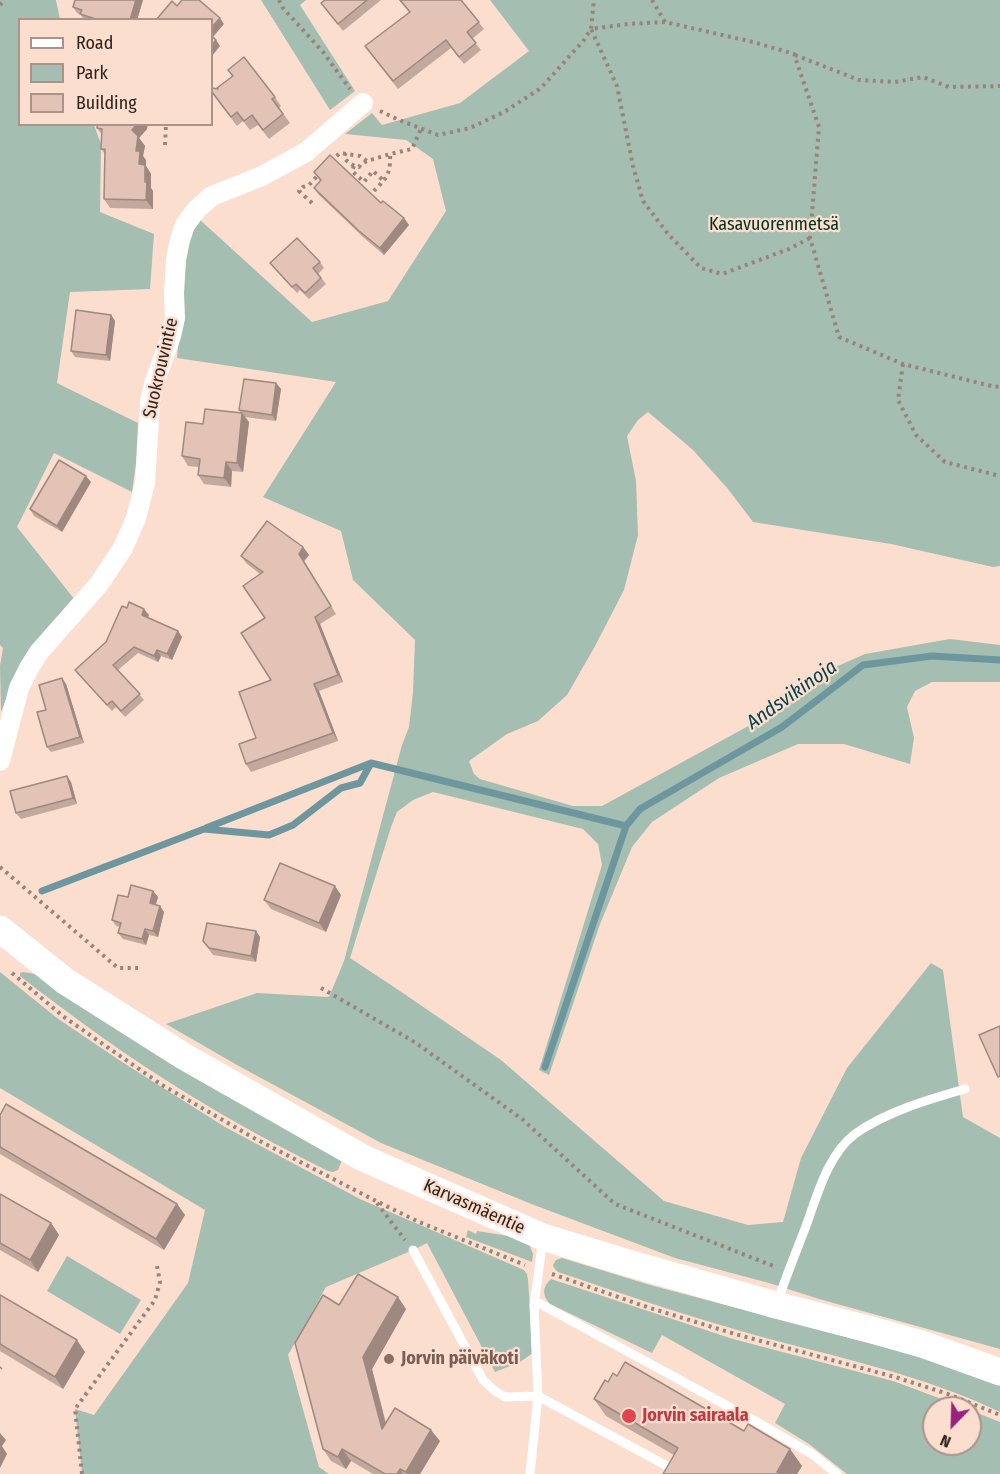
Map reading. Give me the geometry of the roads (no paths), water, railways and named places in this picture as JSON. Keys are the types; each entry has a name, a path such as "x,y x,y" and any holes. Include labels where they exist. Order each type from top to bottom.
{"main road":[{"name":"Karvasmäentie","path":"0,929 65,981 185,1057 363,1158 543,1237 776,1305 925,1345 1000,1372"}],"street":[{"name":"Suokrouvintie","path":"0,761 19,688 29,668 39,652 99,584 123,548 136,518 145,483 150,402 175,318 176,260 185,225 195,210 212,196 262,176 306,152 363,103"}],"lane":[{"path":"776,1305 822,1182 837,1153 855,1134 885,1117 927,1100 965,1089"},
{"path":"530,1474 538,1396 535,1301 543,1237"},
{"path":"413,1250 483,1380 495,1391 506,1396 538,1396 667,1466"},
{"path":"535,1301 757,1422 812,1454 837,1474"}],"waterway":[{"name":"Andsvikinoja","path":"545,1067 626,826 640,809 782,727 863,665 932,656 1000,660"},
{"path":"206,828 371,763"},
{"path":"42,891 204,829 269,835 293,825 341,788 360,783 371,763 626,826"}],"place":[{"name":"Jorvin päiväkoti","path":"389,1359"},
{"name":"Jorvin sairaala","path":"629,1416"}],"park label":[{"name":"Kasavuorenmetsä","path":"774,225"}]}
